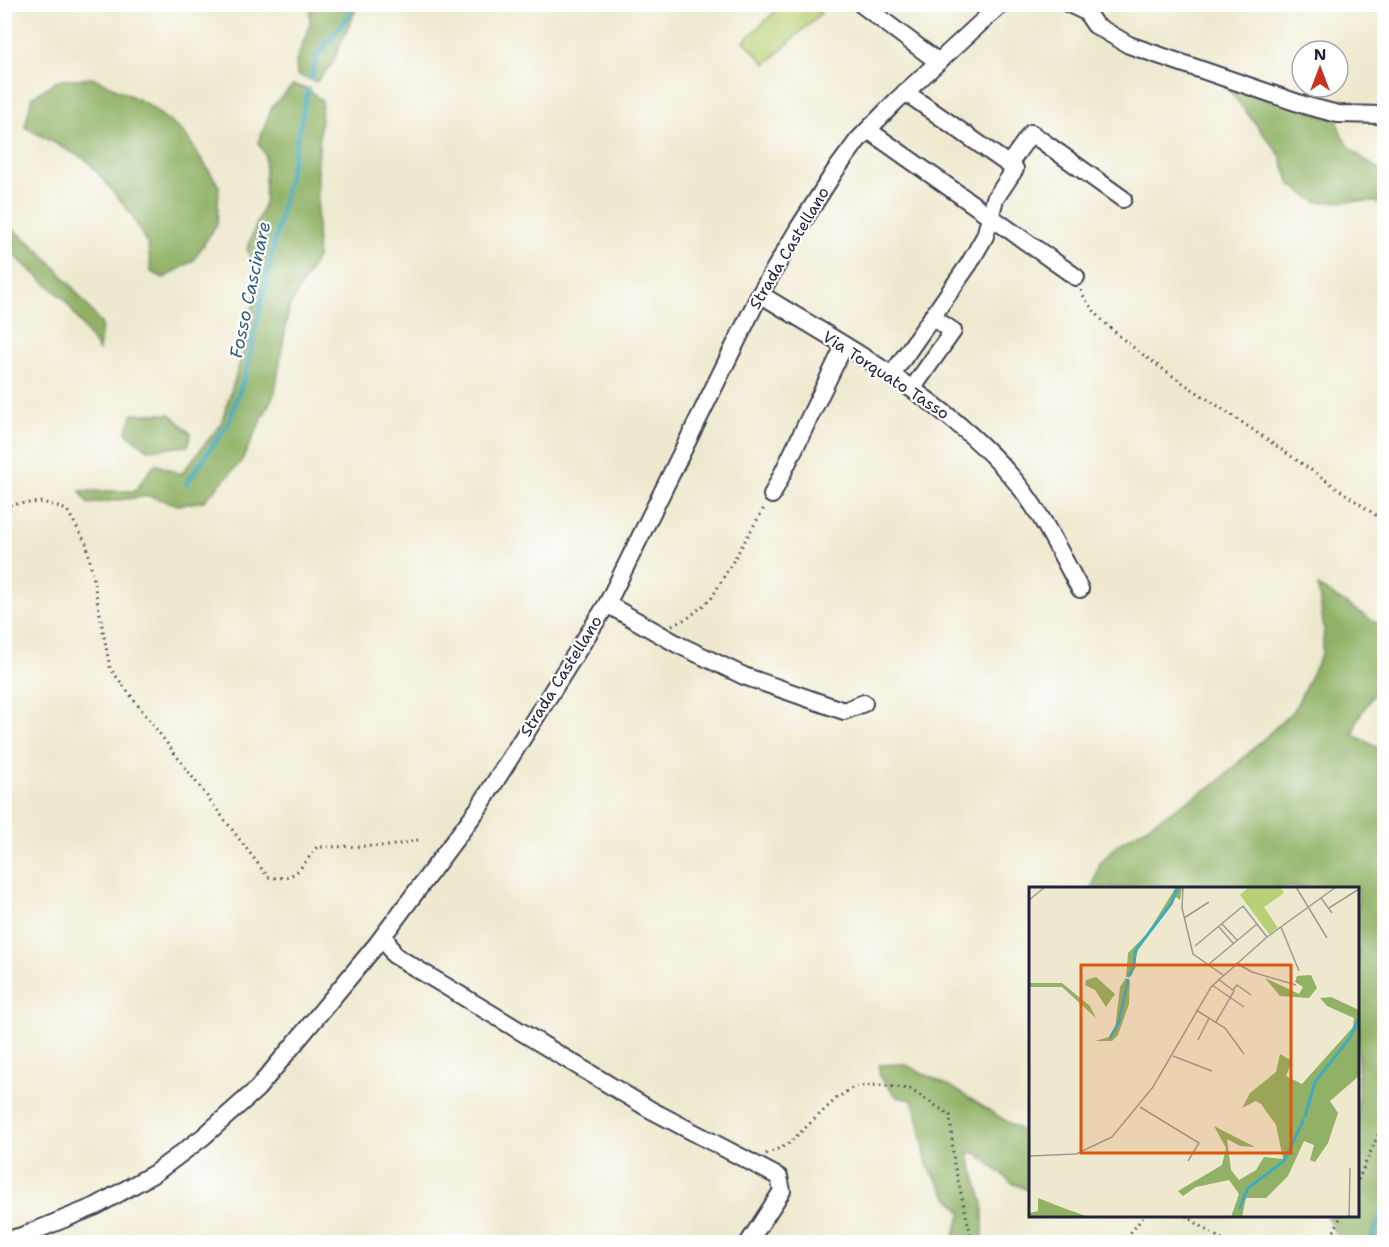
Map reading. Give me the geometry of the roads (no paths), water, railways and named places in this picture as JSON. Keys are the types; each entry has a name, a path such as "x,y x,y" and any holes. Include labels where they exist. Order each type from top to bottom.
{"street":[{"path":"861,4 938,61"},
{"name":"Strada Castellano","path":"4,1240 22,1236 96,1206 155,1173 203,1137 257,1089 384,935 478,809 607,604 760,294 835,171 868,130 905,92 1002,4"},
{"path":"1069,4 1086,12 1095,25 1130,45 1307,106 1338,114 1384,115"},
{"path":"891,376 969,264 985,236 995,199 1015,169 905,92"},
{"path":"868,130 1076,277"},
{"path":"1009,164 1031,133 1123,199"},
{"name":"Via Torquato Tasso","path":"760,294 912,389 953,418 1012,476 1037,512 1080,589"},
{"path":"912,389 953,331 932,317"},
{"path":"772,495 844,346"},
{"path":"607,604 677,644 744,676 844,711 864,703"},
{"path":"384,935 394,955 651,1110 780,1177 782,1191 749,1242"}],"waterway":[{"name":"Fosso Cascinare","path":"311,79 316,57 350,14 351,4"},
{"name":"Fosso Cascinare","path":"186,484 228,424 246,373 308,89"},
{"path":"1370,1242 1384,1208"}]}
